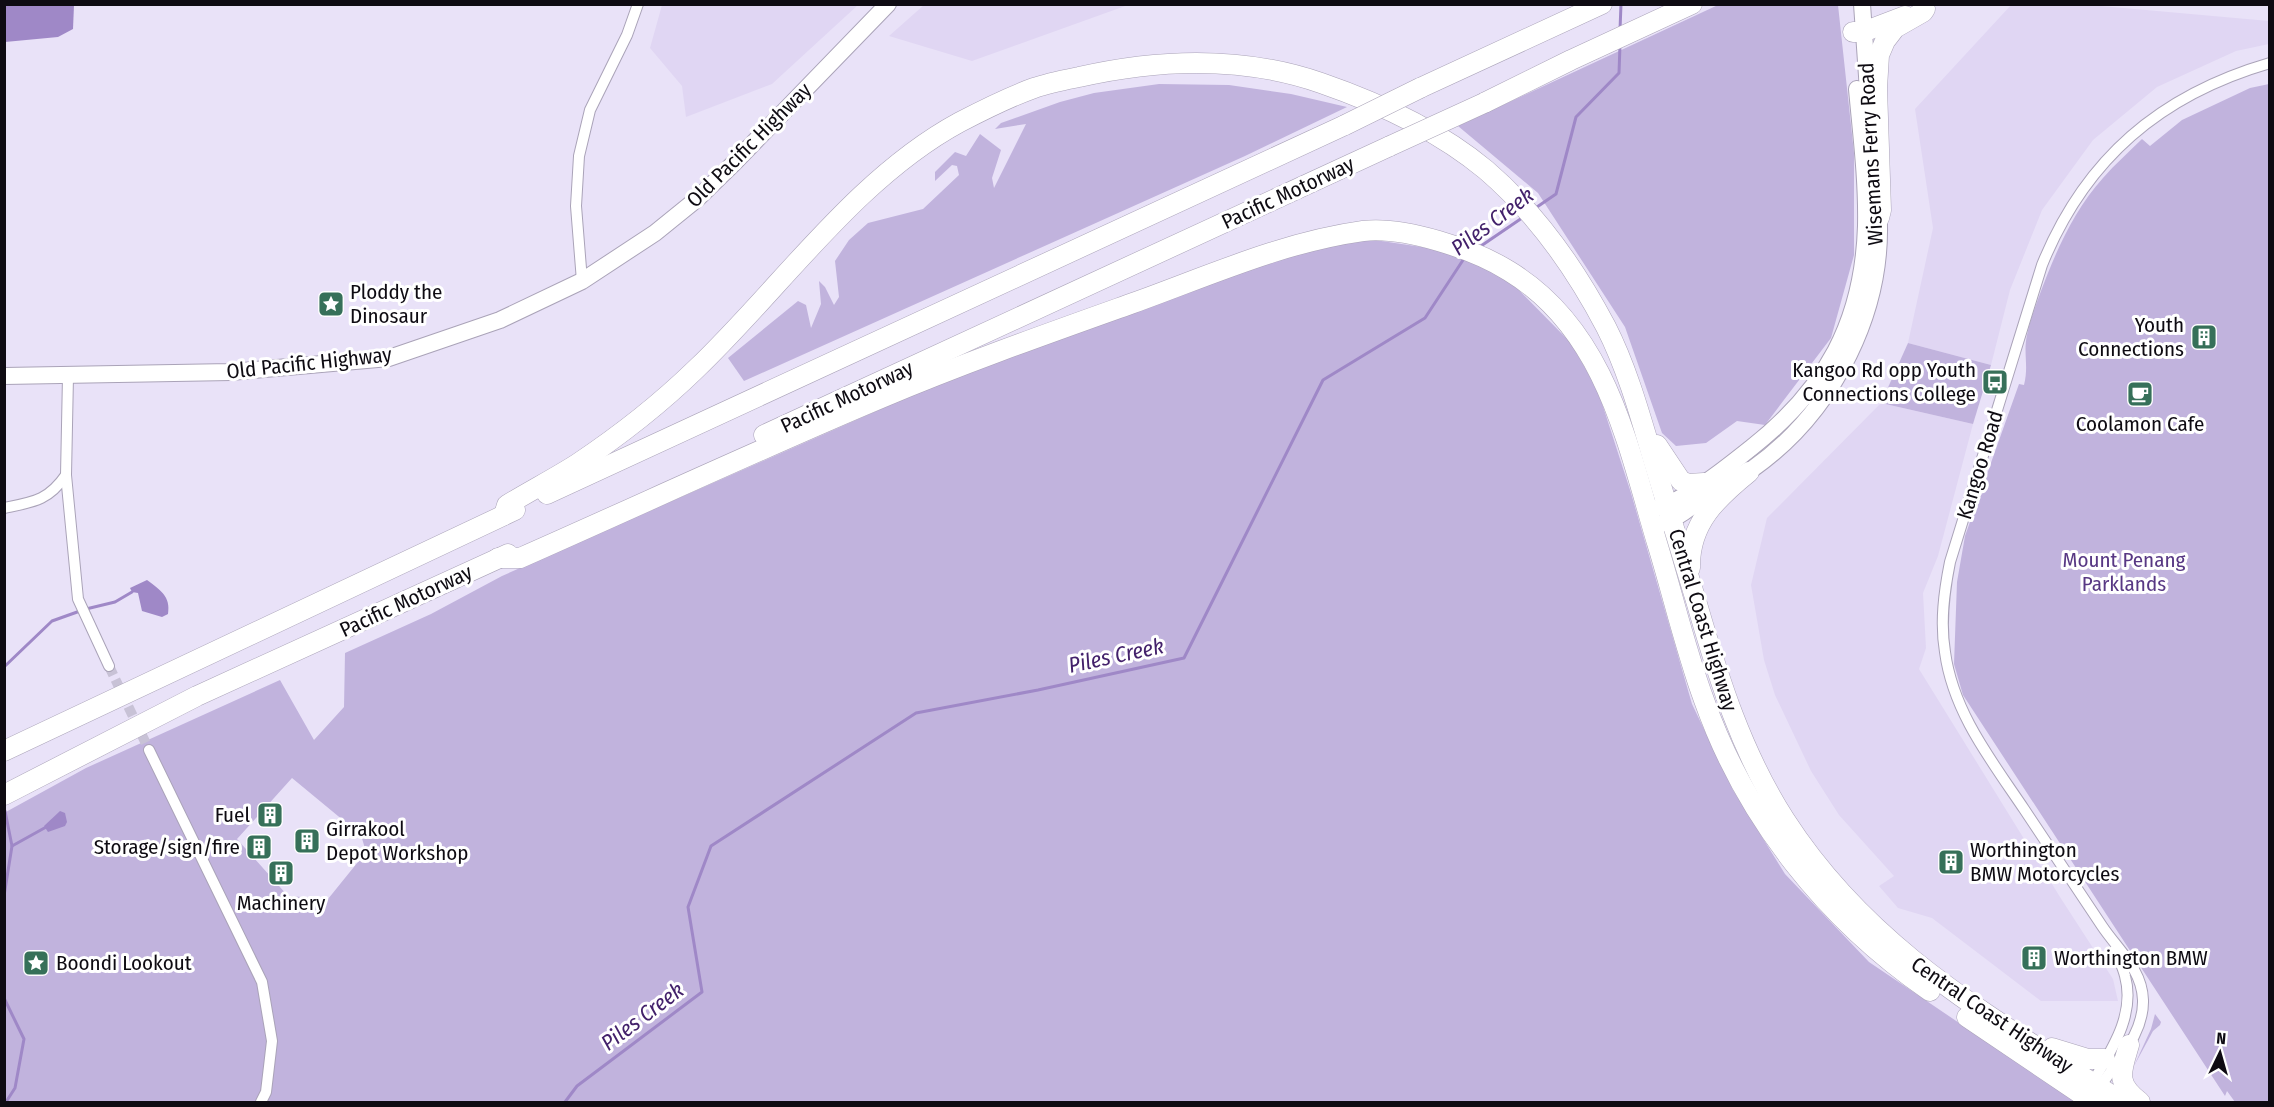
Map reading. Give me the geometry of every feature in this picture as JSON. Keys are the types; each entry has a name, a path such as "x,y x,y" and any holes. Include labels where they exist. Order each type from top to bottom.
{"highway":[{"name":"Pacific Motorway","path":"4,751 504,514 1602,4"},
{"path":"1858,32 1929,7"},
{"path":"1879,218 1881,210 1877,88 1879,55 1885,41 1895,28 1929,7"},
{"name":"Pacific Motorway","path":"4,795 197,696 1484,103 1683,8"},
{"path":"504,514 507,505 585,458 637,421 697,368 873,184 942,132 1034,88 1124,67 1170,63 1235,66 1286,73 1359,96 1450,144 1487,171 1540,227 1561,254 1608,330 1640,414 1681,481 1704,483"},
{"name":"Central Coast Highway","path":"498,558 520,558 879,398 1288,247 1367,231 1407,234 1444,243 1509,270 1542,295 1583,343 1598,367 1610,392 1630,450 1693,667 1715,730 1752,804 1790,858 1832,909 1893,965 2092,1094 2122,1102"},
{"name":"Central Coast Highway","path":"1640,414 1734,722 1754,767 1788,825 1817,864 1869,923 1922,970 2092,1094"},
{"path":"1692,588 1689,557 1696,529 1702,517 1716,500 1749,472"},
{"path":"1981,1011 2003,1018 2040,1042 2062,1052 2088,1059 2105,1059"},
{"path":"2125,1038 2121,1081 2130,1094 2140,1102"}],"main road":[{"name":"Old Pacific Highway","path":"4,376 231,372 389,358 500,320 582,281 655,233 697,199 888,4"},
{"name":"Wisemans Ferry Road","path":"1650,520 1670,512 1728,479 1749,472 1777,449 1811,414 1831,387 1847,359 1865,314 1874,280 1879,218 1858,32 1851,4"},
{"name":"Wisemans Ferry Road","path":"1670,512 1788,416 1821,377 1842,338 1853,309 1861,278 1866,224 1858,32 1862,4"}],"street":[{"path":"582,281 576,206 579,156 590,110 627,35 638,4"},
{"name":"Kangoo Road","path":"2092,1094 2105,1059 2140,1022 2142,1007 2140,984 2136,971 2110,938 1978,740 1959,704 1949,674 1943,632 1944,599 1950,562 2042,265 2071,207 2112,154 2155,115 2235,74 2270,63"},
{"path":"68,376 66,475 78,599 109,666"},
{"path":"4,508 37,502 57,489 66,475"},
{"path":"149,750 262,982 272,1041 266,1092 261,1102"},
{"name":"Kangoo Road","path":"2092,1094 2125,1038 2128,997 2125,975 2110,938"},
{"path":"2128,997 2142,1007"}],"shaded area":[{"path":"5,4 74,5 73,29 58,37 5,42"},
{"path":"662,4 858,5 772,84 686,117 682,86 650,48"},
{"path":"2012,4 2090,5 2269,21 2269,44 2236,51 2157,87 2093,140 2042,210 2010,290 1991,365 1908,343 1933,228 1915,109"},
{"path":"924,5 1128,5 972,61 889,36"},
{"path":"1881,403 1973,424 1938,556 1923,593 1926,648 1919,669 2113,979 2118,1001 2041,1001 1932,918 1898,908 1879,886 1894,876 1839,815 1811,771 1775,695 1764,660 1751,585 1767,518"},
{"path":"147,580 166,598 168,614 162,617 142,611 138,593 132,592 130,588"},
{"path":"60,811 65,813 67,822 65,826 48,832 44,826"}],"green space":[{"path":"1718,5 1838,5 1854,153 1854,255 1831,338 1765,425 1737,421 1706,443 1676,446 1662,433 1625,327 1538,193 1458,126"},
{"path":"1159,84 1229,85 1291,94 1347,107 1245,156 744,381 728,358 798,301 806,305 811,328 821,304 819,281 825,287 834,305 839,297 835,261 849,240 868,223 923,209 959,175 957,166 952,165 935,181 935,172 955,152 966,156 980,134 1001,150 992,178 994,188 1026,124 995,129 1001,123 1060,102 1094,93"},
{"name":"Mount Penang Parklands","path":"2269,84 2270,1102 2235,1102 2227,1091 2225,1096 1963,695 1954,664 1957,582 1965,536 2019,384 2024,385 2026,342 2030,324 2047,276 2067,232 2093,190 2142,139 2150,146 2182,120 2250,88"},
{"path":"1368,239 1442,250 1507,278 1571,343 1598,391 1631,493 1692,704 1733,790 1785,874 1869,962 2076,1102 5,1102 4,813 86,768 280,680 314,740 344,707 345,653 431,614 502,576 965,372 1286,254","holes":["292,778 361,835 366,852 328,899 288,896 237,839"]},
{"path":"1908,343 1991,365 1973,424 1881,403"},
{"path":"2155,1014 2161,1022 2160,1025 2153,1031 2134,1066 2151,1029"}],"waterway":[{"name":"Piles Creek","path":"1620,30 1621,4"},
{"name":"Piles Creek","path":"1534,209 1556,194 1576,117 1619,73 1620,45"},
{"name":"Piles Creek","path":"1478,248 1522,218"},
{"name":"Piles Creek","path":"565,1102 577,1086 702,992 688,907 711,846 916,713 1038,690 1184,658 1323,380 1425,318 1465,257"},
{"path":"86,609 115,602 132,592"},
{"path":"4,667 52,621 80,611"},
{"path":"4,896 12,846 5,811"},
{"path":"12,846 48,826"},
{"path":"4,998 24,1039 15,1088 6,1102"}],"tunnel":[{"path":"109,666 149,750"}],"place":[{"name":"Ploddy the Dinosaur","path":"331,304"},
{"name":"Youth Connections","path":"2204,337"},
{"name":"Kangoo Rd opp Youth Connections College","path":"1995,382"},
{"name":"Coolamon Cafe","path":"2140,394"},
{"name":"Fuel","path":"270,815"},
{"name":"Girrakool Depot Workshop","path":"307,841"},
{"name":"Storage/sign/fire","path":"259,847"},
{"name":"Worthington BMW Motorcycles","path":"1951,862"},
{"name":"Machinery","path":"281,873"},
{"name":"Worthington BMW","path":"2034,958"},
{"name":"Boondi Lookout","path":"36,963"}]}
